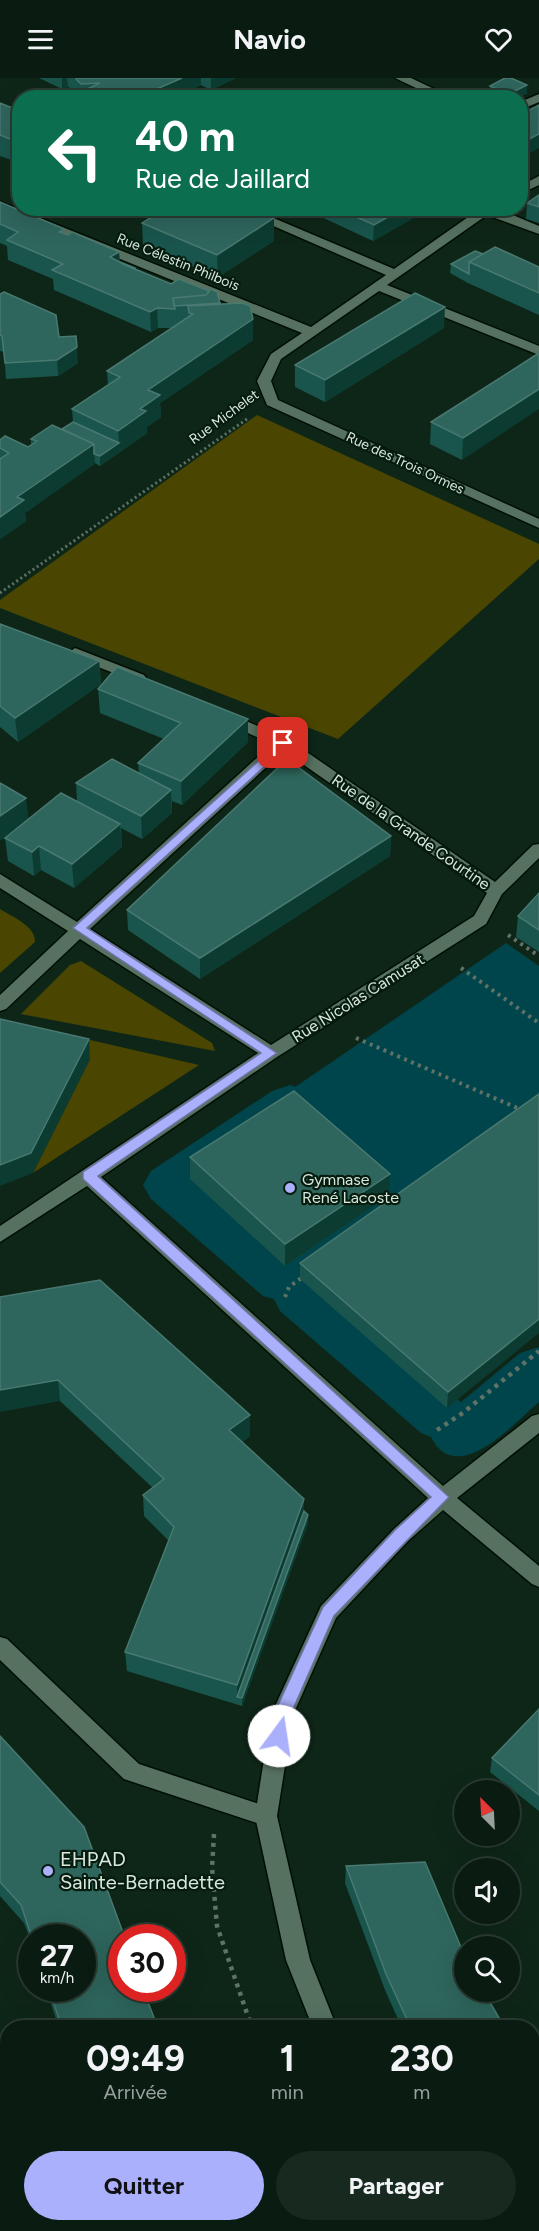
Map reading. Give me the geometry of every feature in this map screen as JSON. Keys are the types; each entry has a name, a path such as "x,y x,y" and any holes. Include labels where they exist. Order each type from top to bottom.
{"street":[{"path":"401,78 429,90"},
{"name":"Rue Célestin Philbois","path":"25,216 312,332"},
{"path":"257,216 397,275"},
{"name":"Rue Michelet","path":"272,402 264,381 276,357 480,216"},
{"path":"503,216 539,230"},
{"path":"381,286 539,351"},
{"name":"Rue des Trois Ormes","path":"272,402 539,524"},
{"path":"64,649 149,682"},
{"name":"Rue de la Grande Courtine","path":"211,710 283,743 496,891"},
{"path":"0,1005 79,928 283,743"},
{"name":"Rue Nicolas Camusat","path":"0,1235 271,1053 480,920 496,891 539,849"},
{"path":"0,880 79,928 271,1053"},
{"path":"88,1176 442,1497 539,1578"},
{"path":"322,2020 298,1960 266,1816 282,1716 328,1612 401,1535 442,1497 539,1422"},
{"path":"0,1646 132,1772 266,1816"}],"path":[{"name":"Rue Michelet","path":"0,593 272,402"},
{"path":"502,931 539,956"},
{"path":"456,965 539,1023"},
{"path":"349,1036 526,1112 516,1119"},
{"path":"285,1297 289,1287 307,1274"},
{"path":"436,1430 464,1412 539,1351"},
{"path":"225,1803 214,1832 212,1868 217,1926 249,2020"}],"shaded area":[{"path":"257,415 539,544 539,559 338,739 0,608 0,600"},
{"path":"0,909 28,927 32,931 35,942 0,973"},
{"path":"81,961 212,1043 215,1051 21,1014 70,965"},
{"path":"12,1022 199,1065 33,1173 90,1059"}],"water":[{"path":"506,943 539,966 539,1097 398,1193 282,1096"}],"building":[{"path":"182,78 154,90 85,90 100,83 81,84 76,79"},
{"path":"505,78 511,78 527,85 517,90 500,90 490,86"},
{"path":"0,103 12,108 12,140 0,135"},
{"path":"539,105 539,134 528,140 528,111"},
{"path":"539,195 539,207 528,202"},
{"path":"0,202 12,207 12,216 33,216 64,229 59,232 68,235 72,232 119,252 110,257 125,265 171,284 179,279 209,291 206,295 173,298 175,309 157,308 150,312 52,270 63,264 7,240 18,232 0,224"},
{"path":"153,216 269,216 274,218 217,255 142,223"},
{"path":"354,216 390,216 374,225"},
{"path":"495,247 539,267 539,293 469,262"},
{"path":"475,251 483,254 469,262 469,274 451,264"},
{"path":"211,289 217,292 220,303 174,306 173,298 206,295"},
{"path":"4,292 56,315 59,337 76,336 77,347 57,360 5,363 0,335 0,294"},
{"path":"415,293 445,307 325,380 295,365"},
{"path":"242,303 250,306 253,319 148,390 160,395 140,409 146,411 118,431 72,409 120,377 107,371 193,314 189,313 188,306"},
{"path":"539,353 539,389 463,438 431,422"},
{"path":"73,422 119,443 100,456 94,454 94,444 62,429"},
{"path":"52,425 94,444 17,497 24,500 0,517 0,459 9,453 0,448 0,440 5,436 28,447 37,441 31,439"},
{"path":"0,624 99,661 15,718 0,706"},
{"path":"117,667 248,719 181,781 138,763 181,723 98,689"},
{"path":"112,759 171,790 141,816 76,783"},
{"path":"287,759 391,836 200,958 127,910"},
{"path":"0,783 26,798 0,816"},
{"path":"61,793 120,824 72,864 39,846 32,852 5,838"},
{"path":"539,893 539,930 518,916"},
{"path":"0,1019 89,1039 31,1153 0,1165"},
{"name":"Gymnase René Lacoste","path":"294,1091 390,1174 285,1244 190,1157"},
{"path":"539,1094 539,1319 448,1392 300,1263"},
{"path":"100,1280 250,1415 229,1430 304,1499 237,1685 125,1652 174,1527 143,1495 164,1479 58,1380 0,1390 0,1297"},
{"path":"304,1511 308,1515 242,1698 237,1697"},
{"path":"539,1709 539,1795 492,1758"},
{"name":"EHPAD Sainte-Bernadette","path":"0,1736 84,1827 120,1924 108,1924 108,2002 148,2002 155,2020 59,2020 53,2002 96,2002 96,1924 27,1924 21,1905 0,1882"},
{"path":"425,1862 456,1936 454,1936 454,2002 490,2002 500,2020 407,2020 386,1974 346,1866"}],"waterway":[{"path":"290,1104 398,1193 282,1281 169,1185 290,1104"},
{"path":"299,1296 441,1417"},
{"path":"455,1428 463,1434 539,1369"}],"place":[{"name":"Gymnase René Lacoste","path":"290,1188"},
{"name":"EHPAD Sainte-Bernadette","path":"48,1871"}],"route":[{"path":"279,1736 282,1716 328,1612 401,1535 442,1497 88,1176 271,1053 79,928 283,743"}]}
